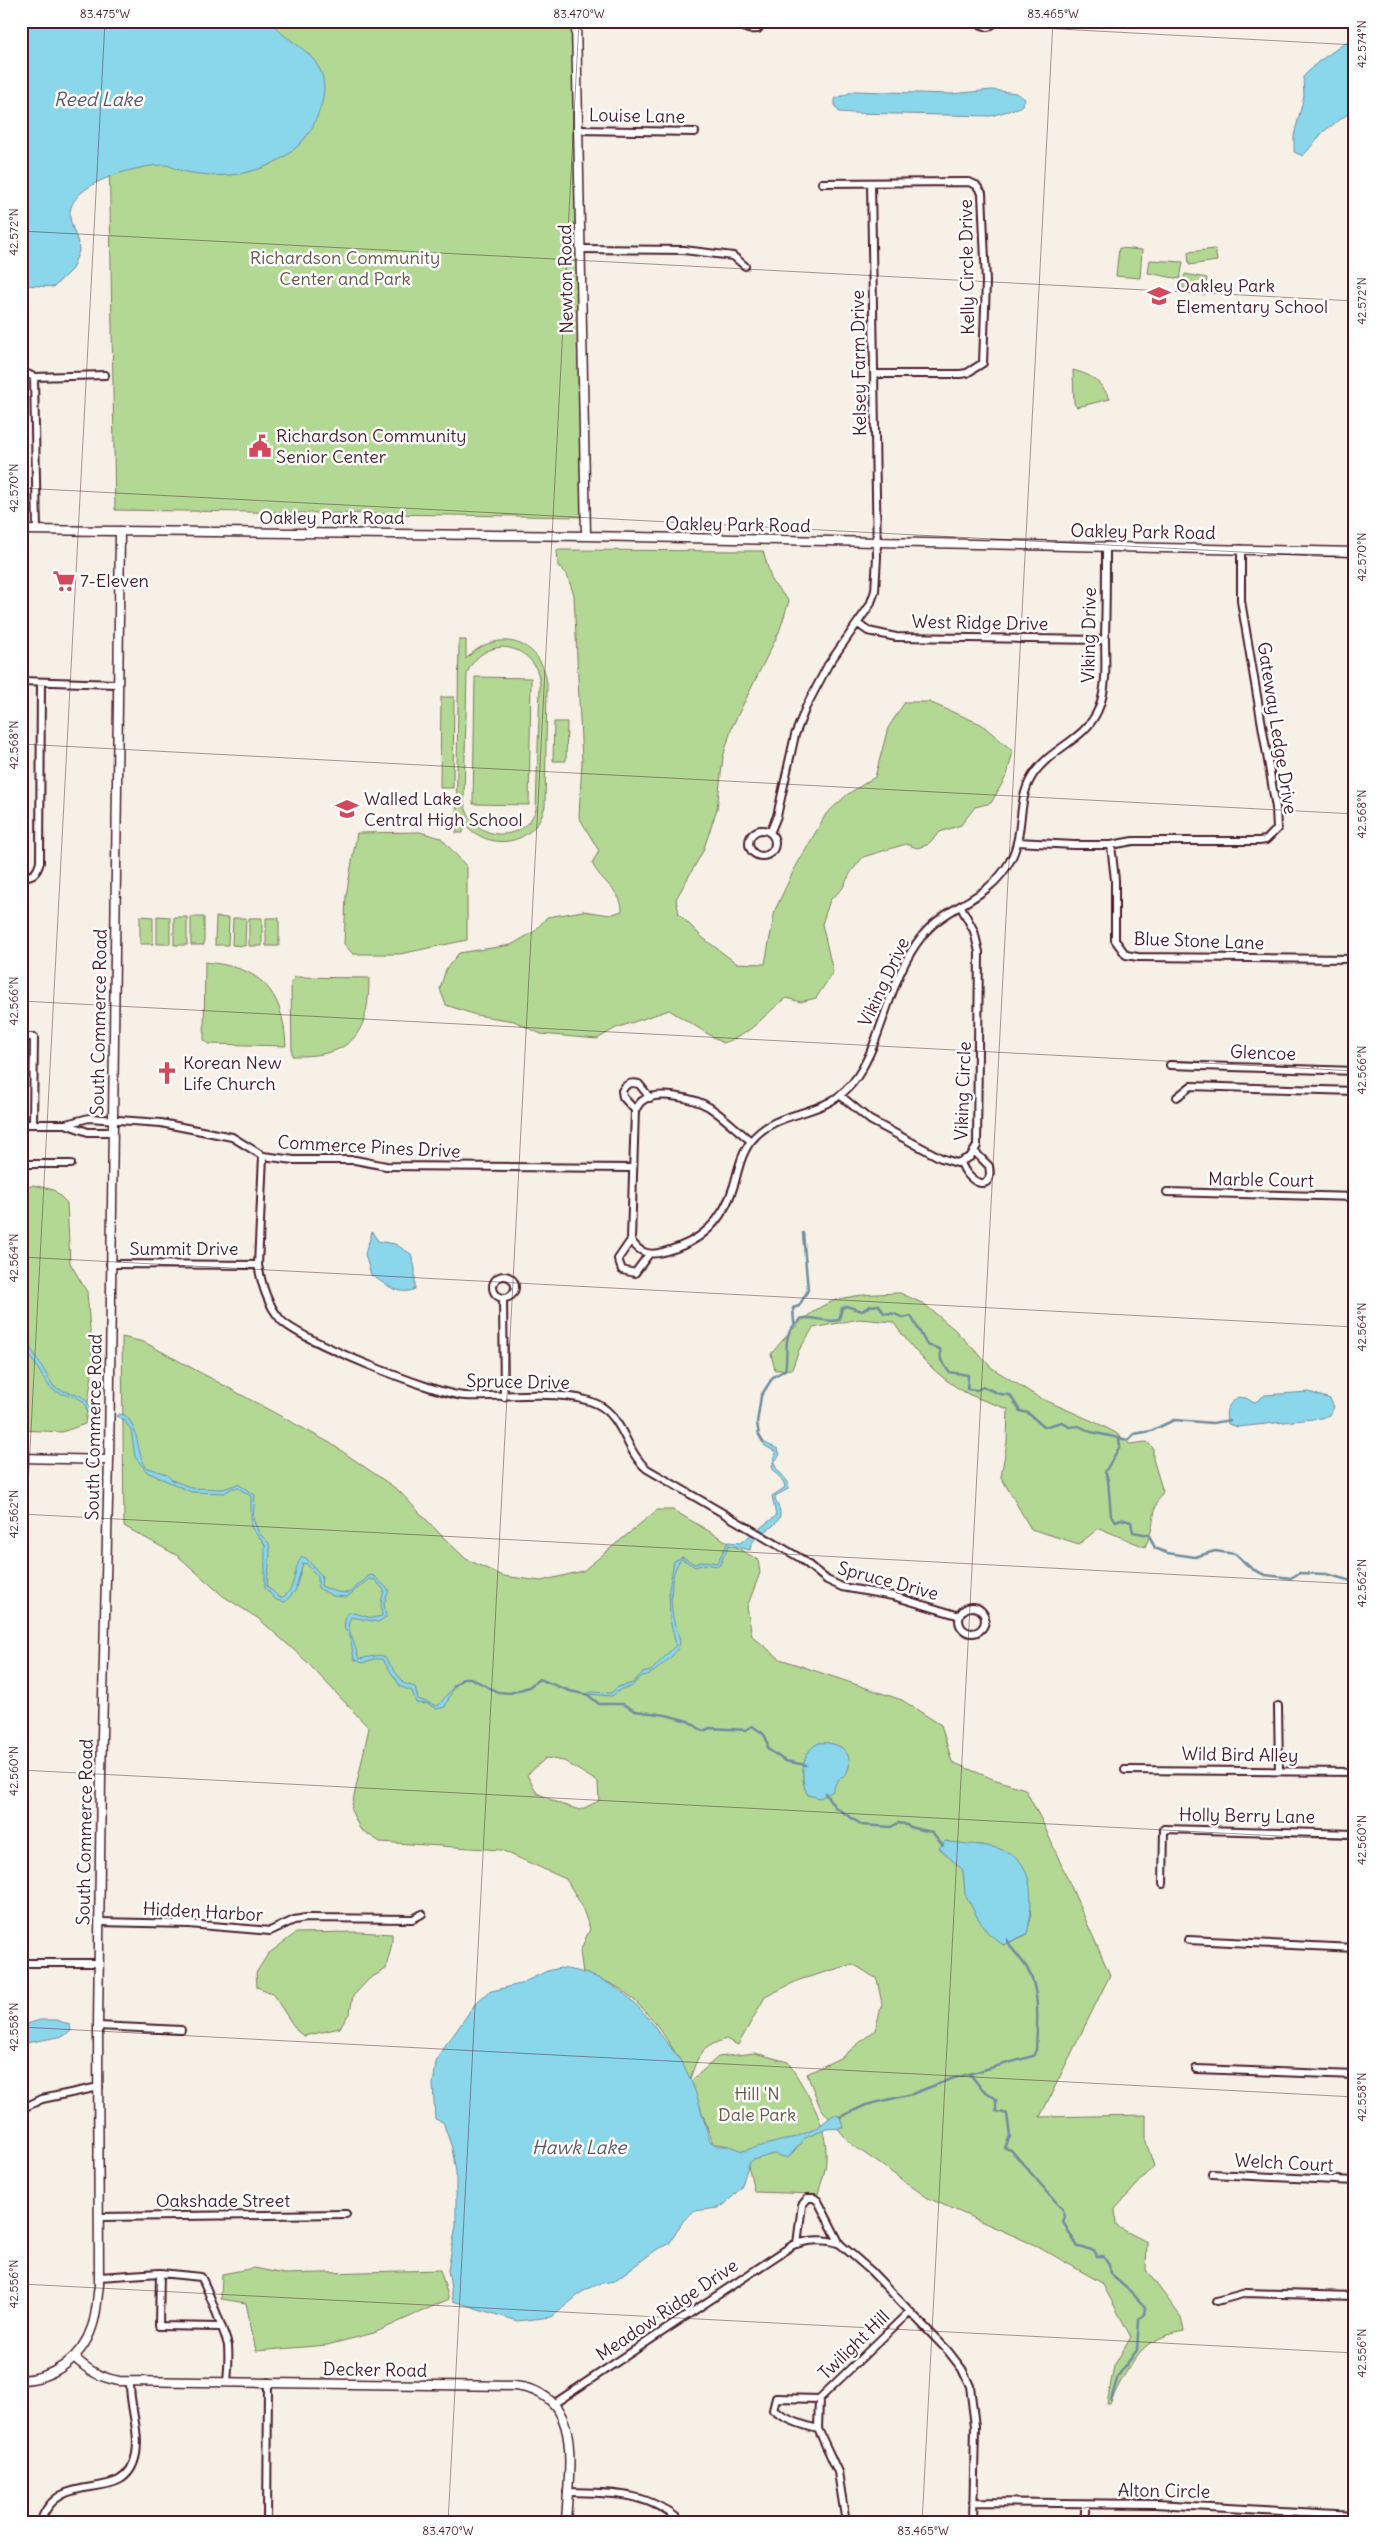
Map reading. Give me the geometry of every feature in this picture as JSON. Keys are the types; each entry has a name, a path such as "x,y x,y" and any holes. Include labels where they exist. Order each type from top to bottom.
{"street":[{"name":"Newton Road","path":"576,21 586,536"},
{"path":"740,21 743,27 748,30 758,29 762,21"},
{"path":"977,21 988,27 998,21"},
{"path":"1136,21 1141,21"},
{"name":"Louise Lane","path":"578,130 695,132"},
{"name":"Kelly Circle Drive","path":"822,183 944,181 976,185 982,193 986,282 983,363 978,368 960,374 875,374"},
{"name":"Kelsey Farm Drive","path":"770,832 777,816 795,735 806,707 828,665 870,605 874,591 877,542 871,183"},
{"path":"581,249 684,250 732,256 745,266"},
{"path":"21,371 34,377 105,375"},
{"path":"34,377 37,530"},
{"path":"21,530 120,531"},
{"name":"Oakley Park Road","path":"120,531 586,536 1355,552"},
{"name":"South Commerce Road","path":"21,2380 44,2377 64,2366 74,2357 92,2327 99,2277 99,1922 103,1622 109,1460 120,531"},
{"name":"Viking Drive","path":"751,1141 781,1120 815,1110 841,1096 859,1074 915,945 932,925 984,893 997,881 1011,860 1018,842 1022,803 1034,773 1049,757 1083,732 1098,711 1104,687 1106,546"},
{"name":"Gateway Ledge Drive","path":"1018,842 1111,845 1133,841 1259,841 1266,840 1277,830 1276,808 1240,601 1241,549"},
{"name":"West Ridge Drive","path":"858,624 868,631 896,638 1106,640"},
{"path":"21,681 117,684"},
{"path":"21,877 32,876 38,871 40,862 41,682"},
{"path":"754,832 770,832 775,842 773,851 768,855 757,856 749,848 750,837 754,832"},
{"name":"Blue Stone Lane","path":"1111,845 1115,880 1115,940 1126,955 1138,957 1355,959"},
{"name":"Viking Circle","path":"841,1096 870,1120 941,1158 954,1163 961,1162 975,1152 978,1138 979,952 975,933 961,907"},
{"path":"21,1037 34,1037 33,1124"},
{"name":"Glencoe","path":"1170,1065 1355,1071"},
{"path":"635,1110 623,1097 622,1091 625,1085 632,1083 640,1084 650,1098"},
{"path":"1176,1096 1191,1086 1355,1091"},
{"path":"631,1240 637,1248 649,1254 686,1246 711,1227 728,1204 739,1164 751,1141 706,1106 676,1097 650,1098 642,1101 635,1110 631,1240 618,1259 622,1270 635,1273 649,1254"},
{"name":"Commerce Pines Drive","path":"66,1124 89,1118 161,1123 205,1130 232,1137 263,1156 294,1160 355,1160 386,1166 632,1168"},
{"path":"21,1124 66,1124 88,1132 113,1132"},
{"path":"961,1162 971,1180 978,1183 986,1181 990,1168 975,1152"},
{"name":"Spruce Drive","path":"263,1156 258,1265 270,1304 282,1321 299,1334 437,1390 465,1396 572,1397 600,1406 612,1416 633,1455 644,1467 661,1479 800,1558 827,1580 842,1587 893,1596 960,1616"},
{"path":"21,1164 71,1164"},
{"name":"Marble Court","path":"1167,1192 1355,1197"},
{"name":"Summit Drive","path":"110,1264 258,1265"},
{"path":"503,1298 504,1397"},
{"path":"21,1458 109,1460"},
{"name":"Spruce Drive","path":"968,1608 977,1608 984,1615 984,1624 979,1631 970,1633 962,1628 960,1616 968,1608"},
{"path":"1278,1706 1278,1771"},
{"name":"Wild Bird Alley","path":"1125,1770 1355,1772"},
{"name":"Holly Berry Lane","path":"1163,1884 1164,1829 1355,1834"},
{"name":"Hidden Harbor","path":"99,1922 189,1924 270,1931 306,1918 413,1919 422,1914"},
{"path":"1188,1940 1355,1948"},
{"path":"21,1963 99,1963"},
{"path":"98,2026 181,2030"},
{"path":"1196,2069 1355,2075"},
{"path":"21,2109 42,2099 99,2087"},
{"name":"Welch Court","path":"1212,2174 1355,2181"},
{"path":"797,2244 802,2205 808,2198 814,2198 818,2201 840,2244 858,2259 948,2351 962,2369 970,2386 975,2426 973,2523"},
{"name":"Oakshade Street","path":"100,2217 346,2214"},
{"name":"Meadow Ridge Drive","path":"555,2403 780,2252 797,2244 831,2240 840,2244"},
{"path":"99,2277 160,2273 201,2276 208,2288 228,2346 227,2382"},
{"path":"160,2273 159,2326 220,2327"},
{"path":"1217,2300 1246,2293 1355,2296"},
{"name":"Twilight Hill","path":"846,2523 838,2472 818,2429 820,2399 909,2312"},
{"name":"Decker Road","path":"74,2357 89,2371 100,2377 130,2381 515,2386 538,2391 555,2403"},
{"path":"40,2523 46,2508 63,2493 110,2484 125,2476 130,2470 137,2445 130,2381"},
{"path":"267,2523 268,2382"},
{"name":"Twilight Hill","path":"818,2429 801,2425 778,2414 773,2410 773,2404 776,2398 783,2397 820,2399"},
{"path":"555,2403 562,2412 568,2442 566,2523"},
{"path":"568,2492 612,2493 637,2496 658,2505 683,2523"},
{"name":"Alton Circle","path":"973,2502 1085,2505 1155,2504 1355,2515"},
{"path":"1085,2505 1085,2523"}],"green space":[{"name":"Richardson Community Center and Park","path":"107,21 572,21 584,517 115,510"},
{"path":"1119,248 1142,250 1140,278 1116,276"},
{"path":"1215,249 1217,261 1189,265 1188,252"},
{"path":"1150,260 1183,262 1180,279 1148,273"},
{"path":"1185,274 1207,278 1204,295 1181,291"},
{"path":"1073,370 1095,380 1110,399 1077,407 1074,404"},
{"path":"557,550 763,551 772,582 789,601 779,632 732,727 723,757 717,809 703,851 676,899 679,914 703,938 736,963 765,964 775,910 794,870 826,814 848,794 875,777 888,728 905,702 929,702 981,724 1013,751 1007,775 991,803 975,807 961,825 940,832 927,845 917,848 906,844 863,857 851,872 842,889 830,900 822,924 833,972 816,998 800,1002 787,998 742,1035 723,1043 669,1010 616,1028 597,1039 541,1034 514,1021 476,1015 446,1005 440,989 446,969 459,953 511,945 535,931 547,917 583,911 610,915 622,911 619,898 592,863 599,851 579,817 582,761 574,595 567,575 558,566"},
{"path":"459,640 466,640 466,659 478,649 491,643 504,641 517,643 528,648 537,657 544,670 547,685 545,806 540,819 532,830 522,837 510,841 486,839 474,833 464,823 463,833 456,833","holes":["503,647 511,648 524,654 534,664 539,677 536,810 528,822 518,830 507,834 495,834 483,830 474,823 467,812 464,798 467,673 473,662 486,651"]},
{"path":"475,677 531,678 529,805 473,804"},
{"path":"441,697 454,697 453,788 440,788"},
{"path":"554,722 567,722 566,761 553,761"},
{"path":"420,832 441,838 467,867 467,940 400,954 353,954 344,944 346,896 357,833"},
{"path":"140,916 153,917 153,944 140,944"},
{"path":"157,916 170,917 170,944 157,944"},
{"path":"174,917 187,917 187,945 174,945"},
{"path":"191,917 204,917 204,945 191,945"},
{"path":"216,917 229,918 228,945 215,945"},
{"path":"233,918 246,918 245,946 232,945"},
{"path":"249,918 262,918 262,946 249,946"},
{"path":"266,918 279,918 279,946 266,946"},
{"path":"205,962 240,969 265,984 274,996 280,1010 286,1046 209,1044 204,1040"},
{"path":"295,977 369,978 365,1015 353,1039 342,1047 329,1052 292,1056 291,983"},
{"path":"33,1185 54,1190 67,1203 70,1263 87,1292 93,1367 85,1424 62,1432 21,1430 21,1191"},
{"path":"900,1293 924,1304 954,1329 992,1368 1038,1397 1099,1424 1116,1433 1130,1444 1147,1442 1153,1448 1153,1459 1163,1492 1156,1506 1151,1533 1145,1547 1099,1528 1079,1544 1031,1529 1001,1477 1007,1442 1008,1409 968,1394 946,1380 926,1362 893,1322 859,1319 813,1328 799,1350 792,1369 775,1370 771,1354 796,1326 826,1304 853,1296"},
{"path":"122,1337 144,1342 330,1443 398,1490 466,1559 503,1576 541,1581 583,1571 657,1510 673,1510 758,1560 760,1573 747,1607 752,1636 780,1659 902,1700 941,1725 952,1762 993,1779 1025,1789 1042,1821 1110,1975 1040,2117 1146,2115 1146,2142 1154,2166 1115,2209 1116,2226 1147,2242 1146,2270 1181,2317 1184,2331 1153,2341 1145,2347 1125,2374 1110,2404 1107,2404 1114,2366 1131,2337 1102,2283 1037,2246 928,2198 850,2143 820,2107 807,2074 842,2057 875,2030 882,2004 877,1979 853,1964 799,1980 765,1997 738,2045 726,2039 711,2045 698,2058 690,2079 661,2031 633,1999 617,1987 583,1973 580,1951 590,1929 581,1904 566,1879 501,1850 380,1842 360,1829 351,1810 369,1728 305,1660 259,1619 223,1596 178,1556 124,1526","holes":["828,1743 841,1747 837,1781 808,1795 803,1775 807,1754","546,1758 564,1761 598,1782 599,1801 580,1810 560,1804 537,1793 527,1775","946,1841 962,1846 983,1845 1028,1879 1031,1918 1026,1935 1003,1945 966,1895 963,1870 955,1861"]},
{"path":"358,1932 392,1934 386,1969 369,1979 353,1996 350,2012 340,2028 304,2036 297,2031 272,1993 257,1987 256,1973 268,1954 296,1933"},
{"name":"Hill 'N Dale Park","path":"755,2053 788,2062 802,2084 820,2120 826,2146 826,2159 818,2194 754,2192 747,2164 739,2152 724,2145 713,2144 691,2081 718,2057"},
{"path":"254,2268 284,2274 440,2270 449,2299 374,2333 327,2345 256,2351 246,2303 221,2299 222,2274"}],"water":[{"name":"Reed Lake","path":"21,21 271,21 282,34 309,54 319,68 324,87 321,107 309,133 299,145 272,164 257,170 241,174 209,175 183,171 167,165 154,166 112,176 86,189 77,197 71,207 71,224 79,251 72,269 54,287 25,285 21,283"},
{"path":"1355,36 1355,109 1324,131 1303,156 1294,152 1294,136 1304,96 1303,77 1318,62"},
{"path":"992,90 1016,93 1025,99 1021,107 991,116 853,113 839,112 835,106 835,99 854,91 951,94"},
{"path":"372,1232 378,1241 395,1244 411,1254 415,1268 415,1289 409,1291 397,1290 371,1275 365,1254"},
{"path":"21,1313 30,1334 30,1347 54,1387 82,1397 90,1406 94,1415 87,1412 82,1401 59,1393 49,1386 28,1351 27,1335"},
{"path":"1309,1392 1330,1399 1334,1407 1330,1415 1322,1418 1238,1427 1228,1424 1227,1409 1238,1397 1246,1398 1254,1403 1265,1395"},
{"path":"119,1414 125,1415 130,1421 146,1467 166,1474 172,1480 192,1488 223,1489 238,1484 255,1495 253,1519 259,1533 269,1543 267,1586 280,1598 292,1586 302,1557 306,1558 322,1576 321,1586 337,1592 349,1593 370,1575 374,1576 389,1590 384,1603 386,1617 378,1622 351,1617 348,1625 359,1659 380,1655 385,1657 403,1683 415,1687 418,1699 438,1706 454,1686 445,1707 437,1709 428,1704 416,1703 412,1691 401,1687 382,1659 373,1659 363,1663 354,1659 350,1636 344,1628 346,1615 350,1612 372,1618 382,1616 381,1603 384,1590 375,1580 369,1579 347,1597 333,1596 318,1588 318,1577 307,1564 303,1563 295,1591 285,1602 276,1600 265,1588 265,1545 251,1527 251,1496 238,1488 232,1488 225,1493 191,1492 147,1472 135,1457 131,1430 124,1420 116,1416"},
{"path":"763,1442 778,1449 780,1455 774,1462 776,1468 788,1482 788,1489 775,1496 780,1512 778,1520 751,1544 750,1550 729,1545 719,1566 705,1564 695,1567 682,1559 675,1570 671,1598 674,1622 680,1642 677,1650 657,1669 650,1674 642,1676 631,1687 621,1689 612,1696 586,1694 592,1692 611,1693 618,1687 633,1683 642,1673 651,1671 676,1645 670,1620 669,1589 674,1561 683,1557 694,1564 706,1561 717,1563 728,1542 740,1543 776,1516 772,1496 784,1488 785,1485 772,1469 776,1452 765,1446"},
{"path":"819,1743 837,1745 849,1757 845,1775 837,1781 832,1792 820,1798 808,1795 803,1782 805,1759 808,1752"},
{"path":"945,1841 991,1847 1006,1851 1016,1857 1023,1865 1030,1888 1031,1900 1027,1934 1003,1945 987,1932 965,1894 963,1870 939,1848"},
{"name":"Hawk Lake","path":"560,1968 577,1971 606,1982 641,2009 686,2070 692,2083 710,2141 718,2146 730,2146 742,2151 796,2137 817,2128 833,2115 840,2116 843,2128 827,2129 805,2138 788,2158 774,2154 753,2160 749,2163 741,2188 725,2204 718,2208 694,2211 683,2221 669,2244 656,2250 614,2281 597,2284 582,2292 552,2317 517,2321 453,2301 448,2270 456,2225 456,2172 452,2148 443,2122 435,2119 433,2085 436,2062 445,2044 475,2004 488,1992 520,1984 547,1971"},
{"path":"40,2020 57,2020 70,2025 71,2031 64,2036 21,2044 21,2026"}],"waterway":[{"path":"794,1323 793,1308 799,1306 808,1290 803,1233"},
{"path":"763,1442 759,1435 757,1423 761,1396 773,1377 785,1370 789,1332 802,1318 839,1320 842,1308 846,1306 862,1311 870,1306 879,1305 884,1313 895,1314 903,1318 911,1316 927,1345 940,1349 941,1360 949,1372 968,1375 967,1389 977,1390 983,1387 1000,1394 1010,1395 1020,1411 1028,1413 1044,1427 1062,1422 1069,1427 1079,1426 1091,1432 1128,1440 1134,1434 1151,1431 1174,1420 1213,1423 1230,1420"},
{"path":"1119,1440 1120,1446 1105,1472 1108,1480 1111,1516 1116,1521 1121,1519 1131,1522 1133,1532 1149,1535 1155,1548 1167,1553 1195,1557 1215,1551 1235,1554 1252,1569 1265,1575 1291,1578 1299,1573 1326,1574 1355,1582"},
{"path":"454,1686 464,1678 470,1678 498,1692 510,1693 529,1687 539,1679 570,1691 588,1695 599,1704 623,1704 635,1711 666,1715 688,1721 703,1731 710,1728 746,1730 752,1726 764,1735 767,1740 768,1749 785,1761 806,1765"},
{"path":"825,1793 835,1807 862,1825 891,1827 898,1823 904,1824 932,1832 943,1845"},
{"path":"840,2117 866,2105 912,2094 951,2079 1033,2056 1036,2050 1037,2019 1034,1987 1027,1968 1007,1939"},
{"path":"970,2074 981,2088 996,2099 996,2111 1007,2114 1010,2136 1005,2148 1011,2150 1063,2210 1065,2217 1063,2222 1078,2247 1094,2250 1097,2256 1103,2256 1109,2265 1110,2274 1145,2307 1144,2314 1139,2320 1137,2350 1118,2376 1111,2400"}],"place":[{"name":"Oakley Park Elementary School","path":"1159,296"},
{"name":"Richardson Community Senior Center","path":"260,446"},
{"name":"7-Eleven","path":"64,581"},
{"name":"Walled Lake Central High School","path":"347,809"},
{"name":"Korean New Life Church","path":"167,1073"}]}
